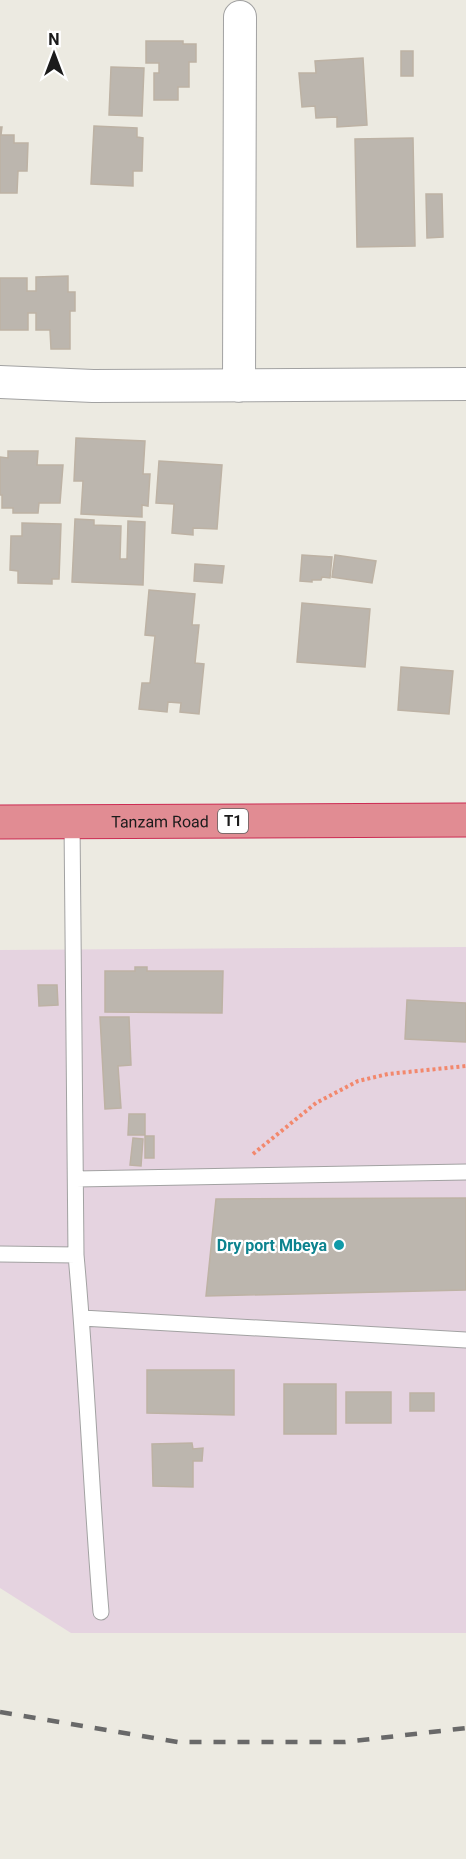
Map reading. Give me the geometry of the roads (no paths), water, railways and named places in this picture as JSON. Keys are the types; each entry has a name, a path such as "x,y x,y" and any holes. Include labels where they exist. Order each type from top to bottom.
{"highway":[{"name":"Tanzam Road","path":"0,822 466,820"}],"street":[{"path":"239,386 240,17"},
{"path":"0,382 93,386 466,384"}],"lane":[{"path":"72,822 76,1255 101,1612"},
{"path":"76,1179 466,1172"},
{"path":"0,1254 76,1255"},
{"path":"82,1318 466,1340"}],"railway":[{"path":"0,1712 178,1742 345,1742 466,1728"}],"place":[{"name":"Dry port Mbeya","path":"339,1245"}]}
